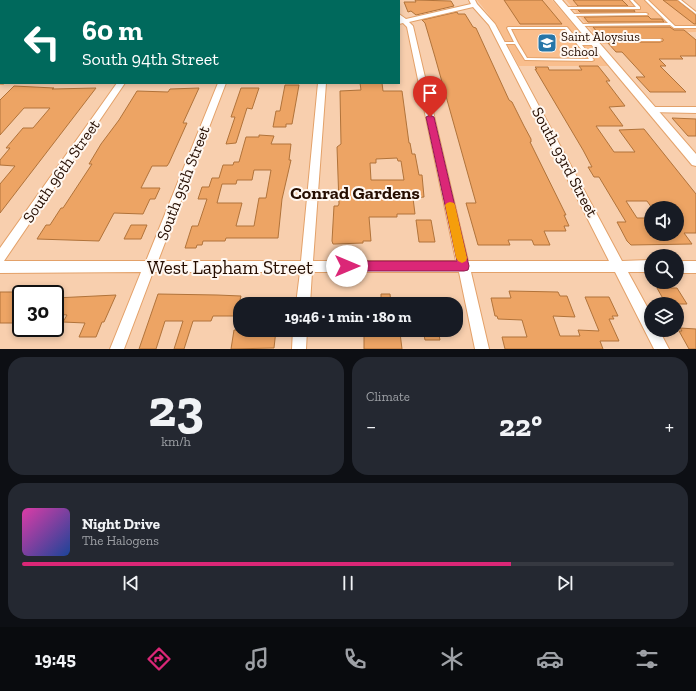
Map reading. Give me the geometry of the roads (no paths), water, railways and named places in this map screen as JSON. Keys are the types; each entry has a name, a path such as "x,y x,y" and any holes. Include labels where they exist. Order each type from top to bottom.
{"street":[{"path":"558,0 696,162"},
{"path":"401,20 473,2"},
{"name":"South 93rd Street","path":"473,2 492,24 644,314"},
{"path":"401,20 410,26 482,349"},
{"name":"South 96th Street","path":"0,258 120,84"},
{"name":"South 95th Street","path":"116,349 150,267 222,84"},
{"path":"303,297 322,84"},
{"path":"652,110 696,110"},
{"name":"West Lapham Street","path":"0,267 644,266"},
{"path":"684,267 696,267"},
{"path":"299,349 300,337"},
{"name":"South 93rd Street","path":"656,337 662,349"}],"lane":[{"path":"568,11 639,8 631,0"},
{"path":"646,0 674,27 696,28"},
{"path":"679,0 696,12"},
{"path":"568,11 646,14"},
{"path":"580,25 670,24"},
{"path":"509,28 566,28 592,60 526,59 516,43 509,28"},
{"path":"579,44 594,42 660,40"},
{"path":"502,43 516,43"}],"place":[{"name":"Saint Aloysius School","path":"547,43"}],"district":[{"name":"Conrad Gardens","path":"355,193"}]}
